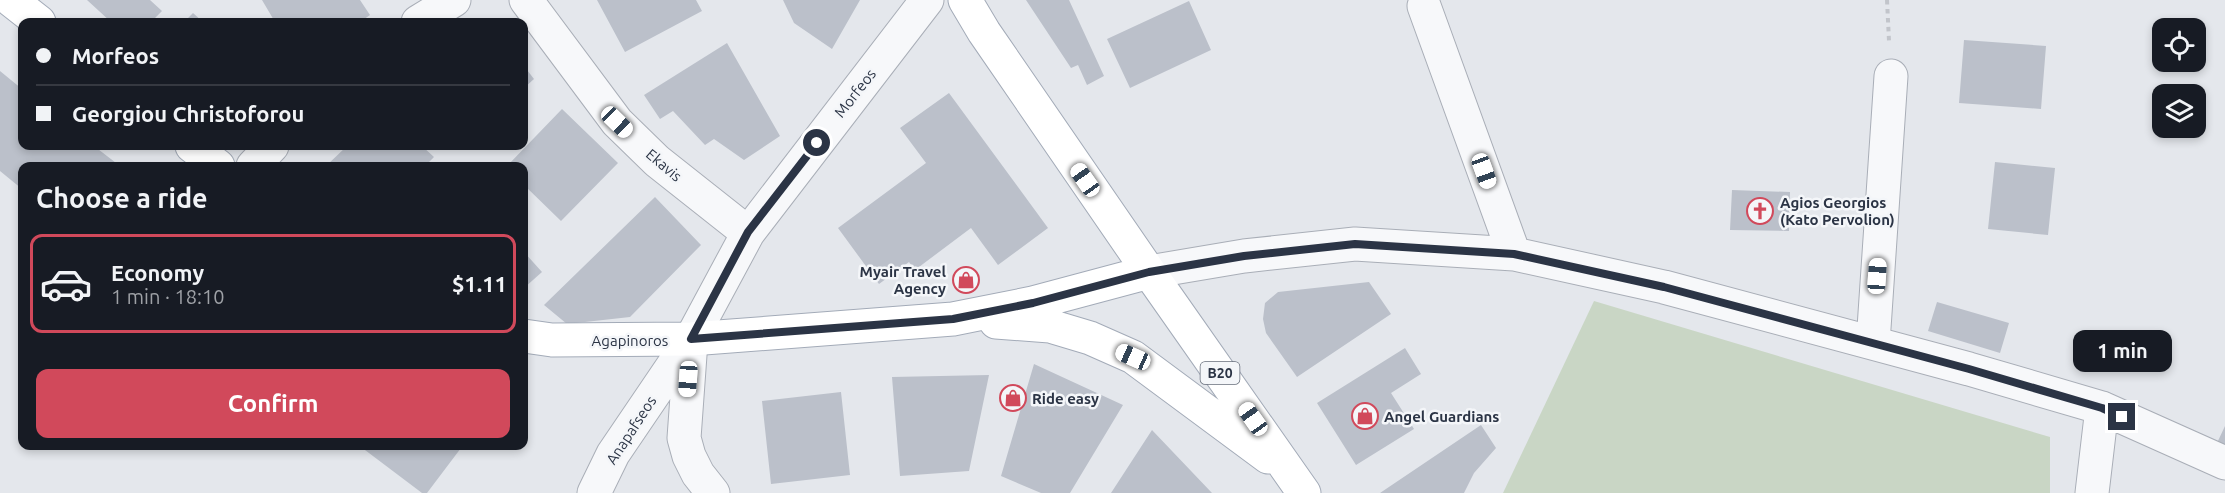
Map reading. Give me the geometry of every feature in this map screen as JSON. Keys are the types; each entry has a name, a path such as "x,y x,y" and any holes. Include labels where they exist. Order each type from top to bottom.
{"main road":[{"path":"11,0 34,18"},
{"name":"B20","path":"964,0 984,33 1149,272 1298,483"},
{"path":"197,150 213,162"},
{"path":"953,319 1033,303 1149,272"},
{"path":"953,319 1050,326 1090,338 1133,357 1298,483"},
{"name":"Agapinoros","path":"528,337 552,340 691,339 953,319"}],"street":[{"path":"425,18 454,0"},
{"name":"Ekavis","path":"526,0 617,122 657,161 748,232"},
{"name":"Morfeos","path":"691,339 748,232 927,0"},
{"path":"1424,6 1514,254"},
{"path":"1873,343 1891,76"},
{"path":"257,162 268,150"},
{"path":"1149,272 1244,256 1355,244 1514,254 1664,287 2102,408 2225,463"},
{"path":"691,339 684,438 689,456 698,474 712,493"},
{"name":"Anapafseos","path":"594,493 613,454 691,339"},
{"path":"2092,493 2102,408"}],"path":[{"path":"1887,0 1891,76"}],"green space":[{"path":"1594,301 2050,437 2050,493 1503,493"}],"building":[{"path":"87,0 150,0 162,11 155,18 107,18"},
{"path":"262,0 360,0 370,15 366,18 273,18"},
{"path":"597,0 696,0 702,11 625,52"},
{"path":"783,0 860,0 832,49 794,23"},
{"path":"1026,0 1069,0 1104,76 1087,85 1078,65 1071,68"},
{"path":"1189,1 1211,50 1130,88 1107,39"},
{"path":"193,13 199,18 188,18"},
{"path":"1964,40 2046,46 2041,109 1959,103"},
{"path":"727,43 780,136 744,160 714,139 705,145 673,111 660,119 644,95"},
{"path":"0,71 18,86 18,150 99,150 115,162 18,162 18,186 0,171"},
{"path":"528,71 534,79 528,84"},
{"path":"949,93 1048,228 998,265 971,228 915,270 909,262 879,284 838,228 926,163 900,128"},
{"path":"562,109 618,163 561,221 528,189 528,162 511,162 522,150 528,150 528,144"},
{"path":"343,150 426,150 434,157 429,162 330,162"},
{"path":"1995,162 2055,168 2048,235 1988,229"},
{"name":"Agios Georgios (Kato Pervolion)","path":"1732,190 1790,192 1789,231 1730,230"},
{"path":"655,197 701,245 630,317 567,324 544,305"},
{"path":"528,256 542,272 528,284"},
{"path":"1369,282 1391,314 1297,377 1266,333 1263,319 1265,303 1278,292"},
{"path":"1937,302 2009,323 2000,353 1928,331"},
{"name":"Angel Guardians","path":"1405,348 1421,374 1391,393 1414,429 1356,465 1317,403"},
{"path":"1034,364 1123,405 1070,493 1041,493 1001,476"},
{"path":"989,375 969,471 900,476 892,377"},
{"path":"841,392 850,475 771,484 762,401"},
{"path":"1481,425 1496,448 1474,473 1464,493 1380,493"},
{"path":"2225,426 2225,447 2217,443"},
{"path":"1152,430 1212,493 1111,493"},
{"path":"365,450 459,450 427,493 422,493"}],"place":[{"name":"Agios Georgios (Kato Pervolion)","path":"1760,211"},
{"name":"Myair Travel Agency","path":"966,280"},
{"name":"Ride easy","path":"1013,398"},
{"name":"Angel Guardians","path":"1365,416"}],"route":[{"path":"817,143 748,232 691,339 953,319 1033,303 1149,272 1244,256 1355,244 1514,254 1664,287 1969,369 2102,408 2122,417"}]}
